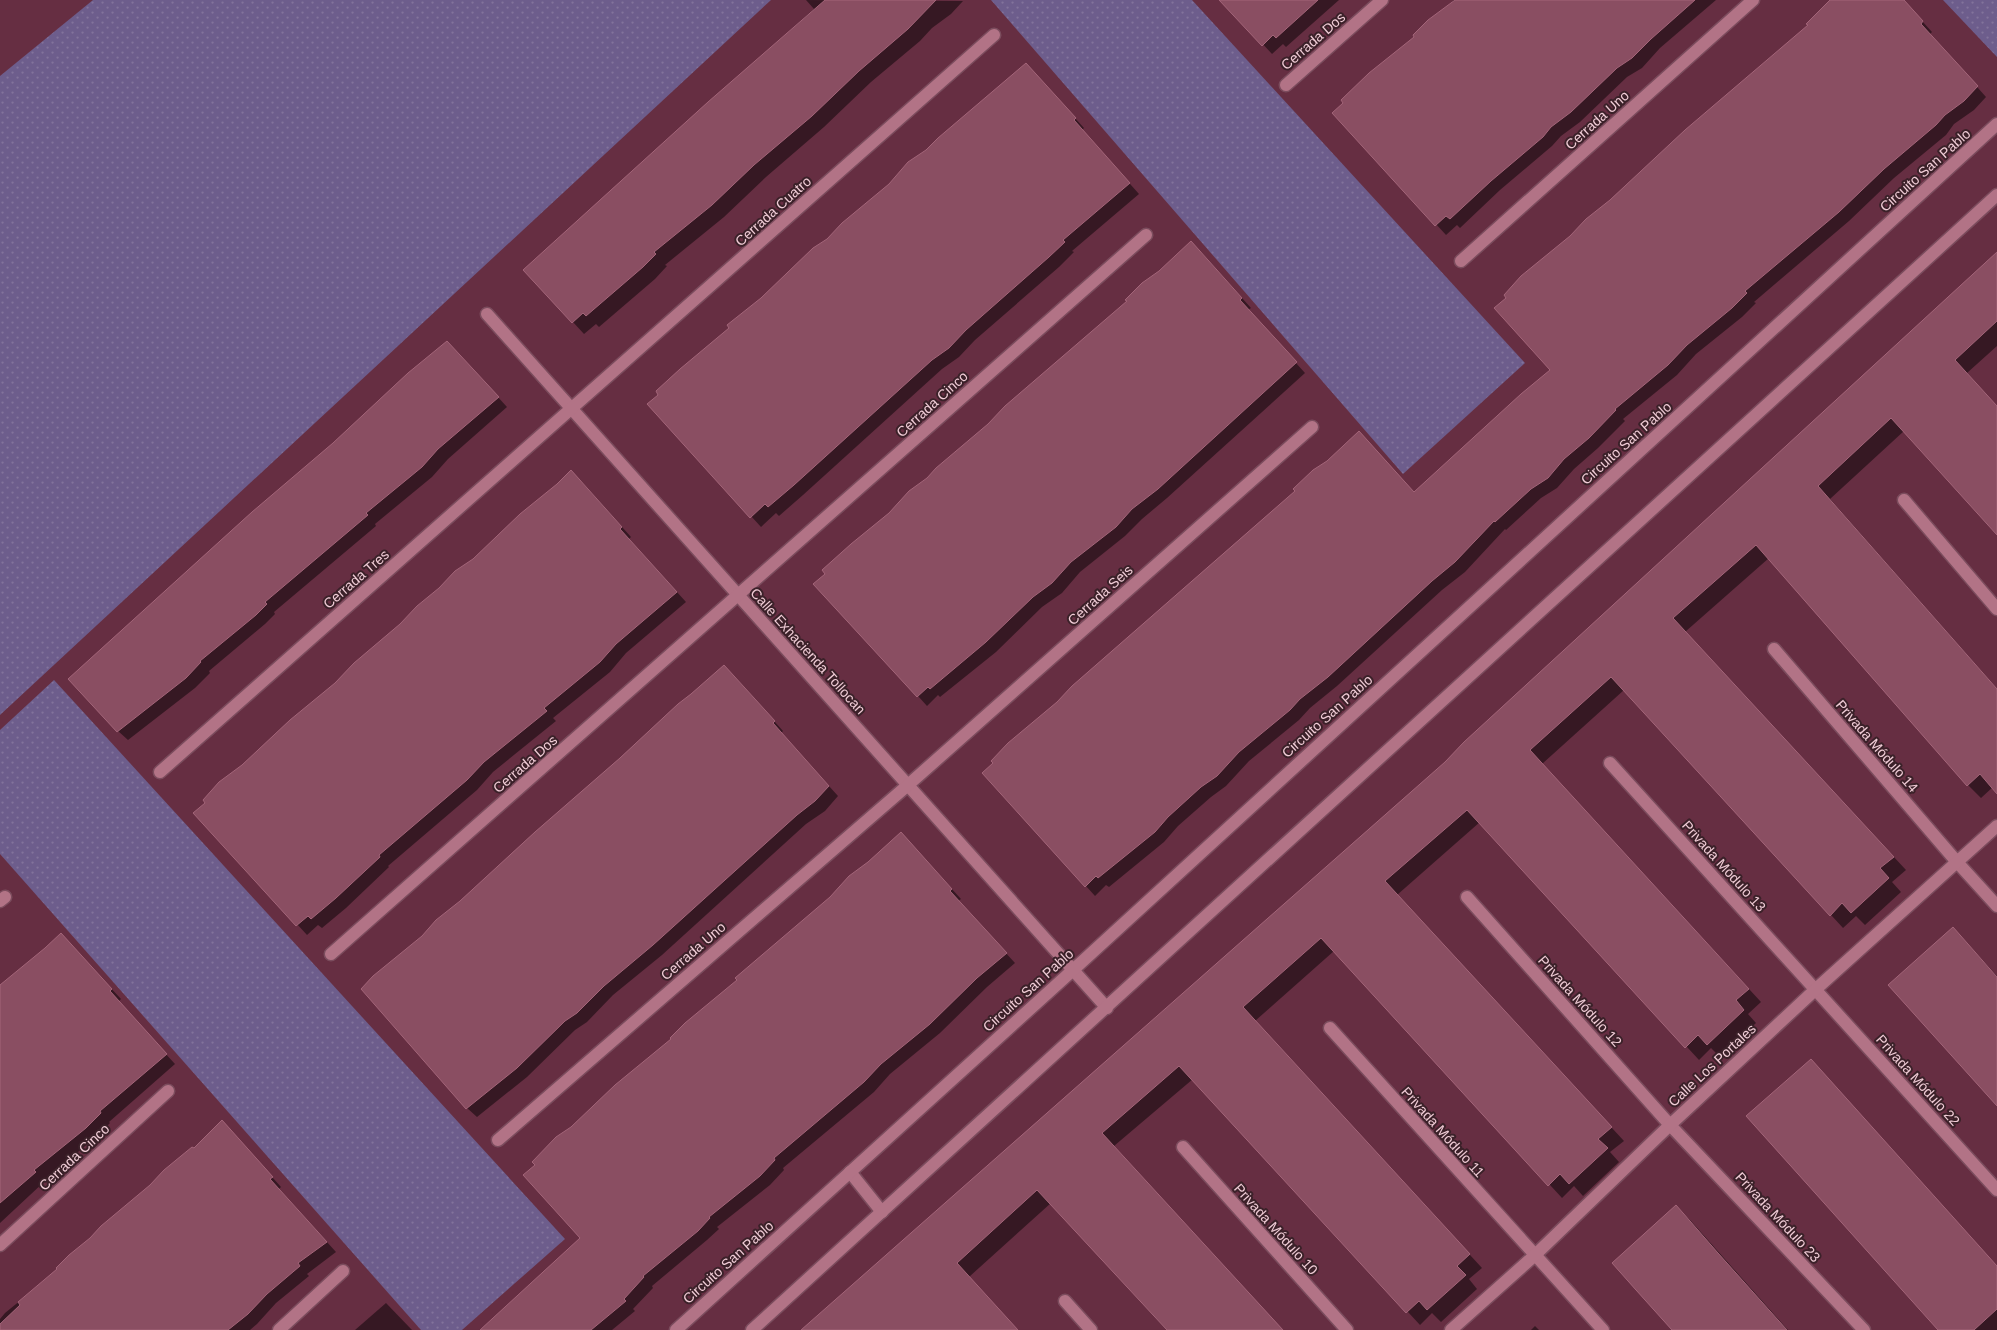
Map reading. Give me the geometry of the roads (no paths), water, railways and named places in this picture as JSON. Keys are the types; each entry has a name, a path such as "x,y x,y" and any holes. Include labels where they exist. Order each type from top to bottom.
{"street":[{"name":"Cerrada Dos","path":"1286,85 1382,0"},
{"name":"Cerrada Uno","path":"1461,261 1753,0"},
{"name":"Cerrada Cuatro","path":"572,409 994,35"},
{"name":"Circuito San Pablo","path":"676,1330 1073,970 1997,124"},
{"path":"752,1330 1997,195"},
{"name":"Cerrada Cinco","path":"739,595 1146,235"},
{"name":"Calle Exhacienda Tollocan","path":"487,314 1106,1008"},
{"name":"Cerrada Tres","path":"160,772 572,409"},
{"name":"Cerrada Seis","path":"908,785 1312,427"},
{"path":"1904,500 1997,609"},
{"name":"Cerrada Dos","path":"331,954 739,595"},
{"name":"Privada Módulo 14","path":"1774,649 1997,906"},
{"name":"Privada Módulo 13","path":"1610,763 1816,989"},
{"name":"Cerrada Uno","path":"498,1140 908,785"},
{"name":"Calle Los Portales","path":"1451,1330 1534,1256 1670,1125 1816,989 1997,826"},
{"name":"Privada Módulo 12","path":"1467,897 1670,1125"},
{"name":"Privada Módulo 22","path":"1816,989 1997,1190"},
{"name":"Privada Módulo 11","path":"1330,1028 1534,1256 1603,1330"},
{"name":"Cerrada Cinco","path":"0,1246 168,1091"},
{"name":"Privada Módulo 23","path":"1670,1125 1864,1330"},
{"name":"Privada Módulo 10","path":"1183,1147 1347,1330"},
{"path":"850,1172 882,1212"},
{"path":"280,1330 343,1271"},
{"path":"1065,1301 1091,1330"}]}
